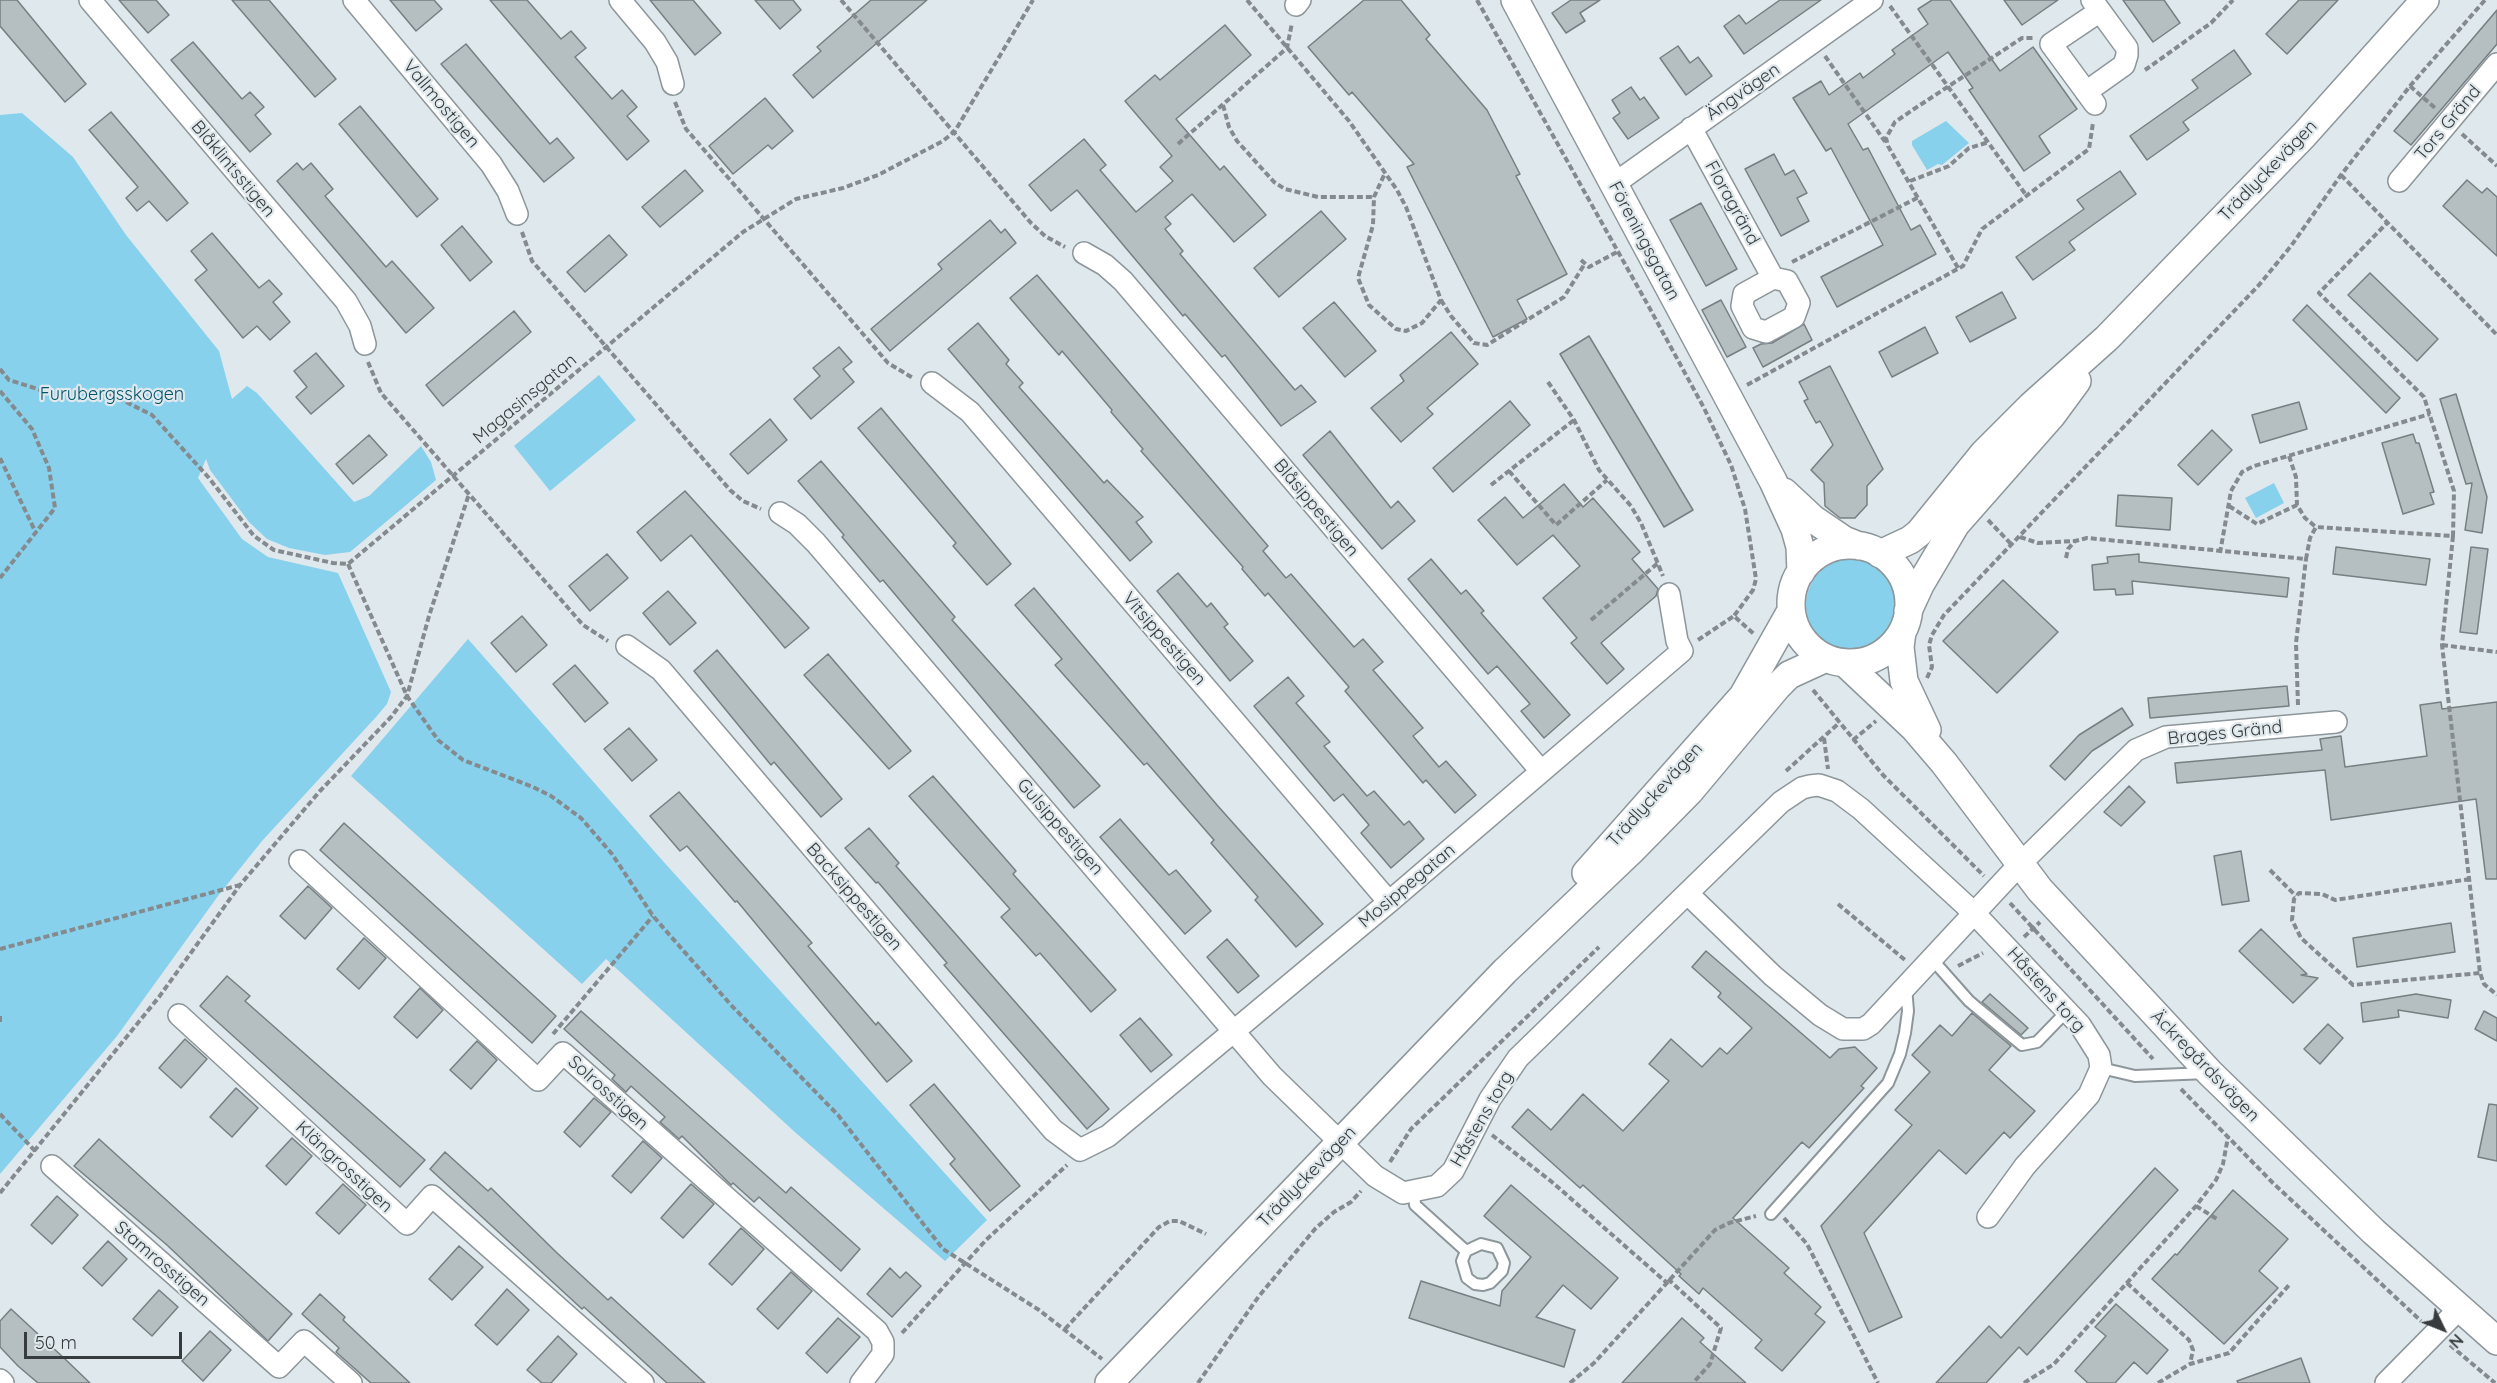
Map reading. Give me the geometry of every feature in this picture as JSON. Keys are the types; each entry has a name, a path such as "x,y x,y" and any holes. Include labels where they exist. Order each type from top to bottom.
{"street":[{"name":"Blåklintsstigen","path":"90,0 346,301 360,326 365,344"},
{"name":"Vallmostigen","path":"354,0 491,164 508,191 517,214"},
{"path":"620,0 656,42 667,62 673,84"},
{"name":"Ängvägen","path":"1614,184 1872,0"},
{"name":"Trädlyckevägen","path":"1870,550 1905,543 1919,533 1984,453 2031,406 2107,338 2304,135 2425,0"},
{"name":"Föreningsgatan","path":"1517,1 1614,184 1715,402 1773,481 1813,519 1844,540 1870,550"},
{"path":"2096,6 2127,48 2127,61 2090,98 2051,44 2096,6"},
{"name":"Tors Gränd","path":"2399,181 2497,64"},
{"name":"Floragränd","path":"1691,128 1772,276"},
{"name":"Blåsippestigen","path":"1084,253 1105,265 1123,281 1541,771"},
{"name":"Trädlyckevägen","path":"1905,621 1920,585 1956,524 2052,415 2107,338"},
{"name":"Vitsippestigen","path":"932,383 970,412 1389,902"},
{"name":"Föreningsgatan","path":"1773,481 1795,529 1800,547 1801,572"},
{"name":"Gulsippestigen","path":"780,513 797,524 816,543 1272,1076 1340,1143"},
{"path":"1837,547 1870,550 1895,566 1905,582 1905,621 1889,648 1872,659 1836,661 1802,639 1791,611 1793,590 1808,563 1827,550 1837,547"},
{"name":"Mosippegatan","path":"1080,1150 1108,1136 1235,1031 1682,651 1677,641 1669,594"},
{"name":"Trädlyckevägen","path":"1505,971 1563,899 1743,696 1791,611"},
{"name":"Äckregårdsvägen","path":"1901,701 1901,664 1905,621"},
{"name":"Backsippestigen","path":"627,646 661,670 1053,1130 1080,1150"},
{"name":"Trädlyckevägen","path":"1108,1373 1340,1143 1505,971 1622,860 1690,791 1789,675 1836,661"},
{"name":"Äckregårdsvägen","path":"1836,661 1901,701 2019,865 2210,1073 2374,1232 2497,1341"},
{"name":"Brages Gränd","path":"2019,865 2136,750 2148,743 2166,737 2336,722"},
{"name":"Håstens torg","path":"1414,1193 1437,1186 1453,1171 1490,1099 1518,1058 1787,798 1802,788 1819,784 1850,799 1973,912 2067,1011 2091,1040 2099,1055 2101,1068"},
{"name":"Solrosstigen","path":"300,861 538,1080 563,1053 877,1331 883,1342 883,1354"},
{"path":"1688,894 1773,976 1843,1029 1853,1031 1871,1024 2019,865"},
{"name":"Klängrosstigen","path":"179,1015 407,1224 432,1196 643,1383"},
{"path":"1988,1217 2025,1166 2090,1095 2101,1068"},
{"path":"1340,1143 1389,1187 1403,1193 1414,1193"},
{"name":"Stamrosstigen","path":"52,1166 279,1368 304,1341 351,1383"},
{"path":"2386,1383 2459,1309"},
{"path":"861,1383 883,1354"}],"lane":[{"path":"1773,1212 1888,1083 1905,1033 1908,1011 1919,972 1969,1001 2022,1045 2037,1042 2067,1011"},
{"path":"2101,1068 2135,1076 2210,1073"},
{"path":"1414,1193 1415,1205 1466,1251"}],"path":[{"path":"842,0 1045,236 1057,244 1084,253"},
{"name":"Magasinsgatan","path":"348,564 763,218 796,199 843,188 878,175 943,141 955,131 1033,0"},
{"path":"1247,0 1349,121 1385,173 1406,207 1441,300 1451,316 1474,343 1487,345 1564,297 1584,265"},
{"path":"1478,0 1617,252 1715,402 1738,484 1755,568 1753,590 1734,616"},
{"path":"1886,0 2026,195"},
{"path":"2138,74 2211,23 2233,0"},
{"path":"1839,723 1853,740 1929,676 1932,667 1929,645 1936,626 2259,285 2291,246 2341,175 2410,86 2485,0"},
{"path":"1888,146 1886,138 1895,123 2022,38 2033,38 2051,44"},
{"path":"1814,41 1888,146 1958,268"},
{"path":"1178,144 1287,48"},
{"path":"673,84 676,108 686,129 888,363 901,372 932,383"},
{"path":"1715,402 1963,266 1982,229 2089,149 2090,98"},
{"path":"1223,105 1229,128 1237,141 1274,182 1285,189 1318,197 1374,197"},
{"path":"1910,181 1949,166 1969,148 1989,142"},
{"path":"1385,173 1374,197 1373,225 1358,278 1369,305 1396,328 1407,331 1422,323 1441,300"},
{"path":"2341,175 2497,335"},
{"path":"1772,276 1919,197"},
{"path":"517,214 532,261 730,490 756,508 780,513"},
{"path":"2386,223 2319,292 2424,397 2454,491 2453,536 2442,645 2480,973 2484,984 2497,995"},
{"path":"1581,260 1588,267 1617,252"},
{"path":"365,344 369,367 381,393 469,495 583,625 598,636 627,646"},
{"path":"0,369 9,380"},
{"path":"0,380 9,380 44,391 110,394 152,415 209,478 254,536 274,550 348,564 406,696 438,740 463,760 533,787 551,796 581,818 612,854 653,916 731,1005 838,1115 932,1236 964,1264 994,1280 1065,1329 1108,1373"},
{"path":"1548,382 1574,420 1596,464 1641,523 1669,594"},
{"path":"0,392 32,429 49,468 55,508 0,578"},
{"path":"2220,553 2231,491 2242,472 2430,414"},
{"path":"1491,485 1574,420"},
{"path":"2289,456 2296,477 2296,505 2305,518 2316,527 2453,536"},
{"path":"0,458 36,533"},
{"path":"1509,471 1556,525 1607,480"},
{"path":"0,1193 159,997 240,885 320,791 391,717 406,696 469,495"},
{"path":"2229,506 2257,524 2296,505"},
{"path":"1987,513 1989,523 2013,545"},
{"path":"2301,725 2295,671 2306,560 2310,538 2316,527"},
{"path":"2020,537 2038,543 2087,538 2306,560"},
{"path":"2066,558 2068,549 2075,541"},
{"path":"1591,620 1658,563"},
{"path":"2442,645 2497,652"},
{"path":"1824,737 1828,755 1828,787"},
{"path":"2270,870 2296,896"},
{"path":"2296,896 2308,892 2335,900 2470,879"},
{"path":"0,949 240,885"},
{"path":"2296,896 2292,908 2292,920 2301,938 2353,985 2480,973"},
{"path":"1838,904 1919,972"},
{"path":"524,1066 653,916"},
{"path":"0,1017 0,1025"},
{"path":"0,1114 34,1150"},
{"path":"1486,1139 1489,1133 1552,1182 1721,1328 1710,1364 1693,1383"},
{"path":"2026,1383 2054,1364 2196,1206 2216,1180 2223,1164 2228,1137"},
{"path":"883,1354 986,1240 1066,1166 1080,1150"},
{"path":"2196,1206 2217,1219"},
{"path":"1570,1383 1594,1363 1667,1280 1715,1230 1730,1223 1773,1212 1807,1244 1878,1383"},
{"path":"1065,1329 1160,1227 1170,1221 1179,1221 1206,1234"},
{"path":"2127,1283 2189,1340 2193,1350 2190,1364"},
{"path":"2158,1383 2190,1364 2229,1353 2289,1285"}],"green space":[{"name":"Furubergsskogen","path":"22,113 73,157 126,235 219,351 232,399 247,386 257,393 354,502 369,496 421,446 431,462 436,480 350,552 325,555 289,548 267,539 249,522 210,470 206,459 198,478 242,539 268,557 338,573 391,692 387,704 376,717 262,841 218,896 117,1036 0,1174 0,115"},
{"path":"1946,121 1969,143 1942,165 1938,164 1927,170 1912,145 1912,141"},
{"path":"599,375 636,420 550,491 514,446"},
{"path":"2274,483 2284,503 2256,518 2245,498"},
{"path":"1852,559 1878,567 1890,579 1898,605 1890,631 1878,643 1852,651 1826,643 1814,631 1806,605 1814,579 1826,567"},
{"path":"468,639 662,860 987,1220 945,1261 797,1134 606,959 582,984 351,776"}],"building":[{"path":"0,0 17,0 86,84 65,102 0,26"},
{"path":"119,0 156,0 169,15 148,33"},
{"path":"232,0 269,0 336,79 315,97"},
{"path":"390,0 434,0 442,9 416,31"},
{"path":"490,0 527,0 561,39 571,31 586,48 575,57 612,99 622,90 637,107 627,116 649,141 627,160"},
{"path":"650,0 693,0 721,33 695,55"},
{"path":"755,0 793,0 801,10 780,29"},
{"path":"871,0 927,0 813,98 793,75 821,51 817,47"},
{"path":"1364,0 1401,0 1430,35 1426,39 1487,110 1520,174 1516,176 1567,274 1517,300 1527,319 1493,337 1407,167 1414,164 1352,92 1349,95 1308,47"},
{"path":"1571,0 1600,0 1580,13 1585,21 1566,33 1552,13"},
{"path":"1780,0 1821,0 1744,54 1724,26 1739,15 1746,24"},
{"path":"1932,0 1950,0 2000,71 2033,47 2077,109 2039,136 2050,153 2024,171 1969,90 1973,88 1948,52 1848,124 1863,150 1868,148 1911,230 1920,225 1936,254 1837,307 1821,277 1883,245 1831,148 1826,151 1793,98 1821,81 1829,95 1860,73 1863,78 1895,54 1892,50 1928,24 1918,9"},
{"path":"2004,0 2058,0 2022,25"},
{"path":"2123,0 2164,0 2180,23 2153,42"},
{"path":"2299,0 2338,0 2287,54 2266,34"},
{"path":"2497,10 2497,44 2411,145 2394,131"},
{"path":"1225,25 1251,55 1176,119 1220,170 1224,166 1266,215 1234,242 1192,194 1165,217 1171,224 1165,229 1183,251 1180,254 1295,390 1301,385 1316,402 1281,426 1225,355 1222,357 1185,314 1183,316 1077,190 1051,211 1029,185 1084,139 1106,165 1100,170 1136,212 1173,181 1160,167 1172,156 1125,101 1155,75 1160,80"},
{"path":"193,42 242,99 250,92 264,107 255,115 271,134 250,152 171,60"},
{"path":"466,44 550,144 557,138 574,158 544,182 441,64"},
{"path":"1678,46 1690,63 1698,57 1712,76 1686,95 1660,58"},
{"path":"2234,50 2251,74 2183,122 2189,130 2147,160 2130,136 2198,88 2192,80"},
{"path":"1631,87 1640,100 1644,97 1659,118 1628,139 1613,118 1620,113 1612,100"},
{"path":"765,98 793,131 772,149 768,145 733,174 709,146"},
{"path":"360,106 438,199 417,217 339,124"},
{"path":"111,112 188,203 167,221 149,201 137,211 126,198 138,187 89,130"},
{"path":"1774,154 1785,175 1794,170 1807,193 1797,198 1809,221 1781,236 1745,169"},
{"path":"297,163 303,170 311,163 333,189 325,196 386,267 392,261 434,308 406,333 277,181"},
{"path":"685,170 703,191 660,227 642,207"},
{"path":"2120,171 2136,194 2069,242 2075,250 2033,280 2016,257 2084,209 2077,200"},
{"path":"2467,180 2482,193 2487,188 2497,197 2497,256 2443,206"},
{"path":"1701,203 1737,269 1706,286 1670,220"},
{"path":"1321,211 1346,239 1279,297 1254,268"},
{"path":"990,220 1001,233 1005,229 1016,243 890,351 871,329 942,269 938,264"},
{"path":"462,226 492,262 470,281 441,245"},
{"path":"212,233 259,288 269,280 282,294 273,302 290,322 270,340 257,326 243,338 195,280 207,270 191,251"},
{"path":"609,235 627,255 585,292 567,272"},
{"path":"2370,273 2438,339 2417,361 2348,295"},
{"path":"1037,275 1268,546 1263,551 1286,578 1291,574 1354,647 1363,639 1383,662 1373,670 1423,728 1413,736 1439,767 1446,761 1476,795 1455,813 1426,780 1423,783 1345,691 1349,687 1268,593 1265,596 1242,569 1243,567 1141,451 1143,449 1062,351 1059,355 1010,298"},
{"path":"2002,292 2016,318 1970,342 1956,317"},
{"path":"1721,300 1746,347 1727,357 1702,310"},
{"path":"1334,302 1376,351 1345,377 1303,328"},
{"path":"2307,305 2400,398 2386,413 2293,320"},
{"path":"514,311 531,332 443,406 426,385"},
{"path":"978,323 1009,360 1006,364 1023,383 1019,387 1104,483 1107,480 1143,517 1136,522 1152,542 1130,561 948,349"},
{"path":"1804,324 1812,340 1763,367 1753,348 1761,344 1772,343"},
{"path":"1925,327 1938,353 1892,377 1879,352"},
{"path":"1451,332 1478,364 1427,408 1433,414 1401,442 1371,408 1404,381 1400,375"},
{"path":"1589,336 1693,510 1664,527 1560,354"},
{"path":"839,347 852,362 843,369 854,382 811,419 794,399 820,376 813,368"},
{"path":"316,353 344,386 311,414 296,397 307,387 294,371"},
{"path":"1830,366 1883,469 1867,486 1867,505 1855,518 1840,518 1825,506 1824,483 1811,470 1833,445 1820,421 1816,423 1804,401 1808,399 1799,382"},
{"path":"2456,394 2487,497 2482,533 2465,530 2472,483 2466,484 2440,399"},
{"path":"1510,401 1530,425 1453,492 1433,468"},
{"path":"2299,402 2307,429 2260,443 2252,415"},
{"path":"881,408 1011,564 987,585 953,546 956,543 858,428"},
{"path":"770,419 787,440 748,474 730,454"},
{"path":"2212,430 2232,450 2198,485 2178,465"},
{"path":"1330,431 1391,508 1398,501 1415,521 1382,549 1303,455"},
{"path":"2413,434 2416,443 2419,443 2434,492 2430,493 2434,504 2403,514 2382,443"},
{"path":"369,435 387,455 353,484 336,464"},
{"path":"821,461 955,617 952,620 1100,786 1074,808 883,580 880,582 842,537 844,535 798,481"},
{"path":"1564,484 1583,507 1593,498 1640,552 1632,559 1658,589 1656,596 1601,643 1624,669 1607,684 1571,643 1577,638 1543,598 1580,566 1553,535 1517,565 1478,520 1505,497 1523,518"},
{"path":"685,491 809,628 785,648 691,535 661,561 637,532"},
{"path":"2118,495 2172,498 2170,530 2116,526"},
{"path":"2336,547 2430,559 2426,585 2333,574"},
{"path":"2471,547 2488,549 2477,634 2460,632"},
{"path":"607,554 628,578 590,611 569,586"},
{"path":"2139,554 2139,562 2289,578 2287,597 2132,581 2133,594 2116,595 2115,589 2094,590 2092,565 2108,563 2107,557"},
{"path":"1431,559 1461,594 1466,590 1484,611 1481,613 1570,715 1544,738 1521,711 1530,704 1497,666 1488,674 1408,579"},
{"path":"1178,573 1207,607 1211,603 1228,624 1224,627 1253,661 1230,681 1157,591"},
{"path":"2003,580 2058,632 1997,693 1943,641"},
{"path":"1034,588 1217,805 1323,924 1296,947 1255,900 1258,897 1211,843 1214,840 1147,763 1144,765 1055,665 1062,659 1015,605"},
{"path":"668,591 696,623 670,645 643,613"},
{"path":"522,616 547,645 516,672 491,643"},
{"path":"717,650 842,799 821,817 774,762 771,765 694,671"},
{"path":"828,654 911,751 889,769 804,675"},
{"path":"575,665 608,703 585,722 553,684"},
{"path":"1288,677 1304,696 1296,703 1330,742 1324,746 1367,796 1374,791 1404,825 1409,821 1424,839 1391,868 1361,833 1369,825 1343,794 1334,801 1254,706"},
{"path":"2287,686 2289,706 2150,718 2148,698"},
{"path":"2441,702 2442,709 2497,702 2497,879 2486,879 2476,799 2331,820 2325,770 2177,783 2175,763 2322,750 2320,739 2341,736 2345,767 2427,756 2420,705"},
{"path":"2122,708 2133,725 2092,751 2065,780 2050,766 2079,735"},
{"path":"629,728 657,760 632,781 604,749"},
{"path":"933,776 1016,871 1013,874 1116,990 1091,1012 1040,953 1036,956 1001,917 1010,909 909,796"},
{"path":"2129,786 2145,802 2121,826 2104,812"},
{"path":"679,792 812,943 808,946 876,1025 878,1022 912,1061 887,1082 737,901 735,902 687,846 680,851 650,816"},
{"path":"1120,819 1169,875 1176,870 1211,911 1185,934 1100,837"},
{"path":"344,823 556,1016 532,1043 320,850"},
{"path":"869,828 899,863 896,866 1109,1109 1087,1129 944,965 947,963 878,882 876,883 845,848"},
{"path":"2241,851 2249,901 2222,905 2214,856"},
{"path":"308,886 332,908 305,939 280,916"},
{"path":"2451,923 2455,952 2357,967 2353,938"},
{"path":"2261,929 2307,974 2301,975 2318,978 2293,1003 2239,951"},
{"path":"364,938 386,958 359,989 337,969"},
{"path":"1227,939 1259,976 1238,993 1207,957"},
{"path":"1706,951 1830,1058 1839,1049 1855,1047 1877,1068 1861,1086 1864,1088 1809,1148 1802,1142 1733,1218 1789,1268 1784,1273 1821,1307 1815,1314 1825,1322 1782,1371 1755,1348 1762,1340 1703,1288 1699,1294 1679,1276 1681,1274 1583,1185 1580,1188 1512,1127 1528,1109 1551,1130 1583,1094 1623,1131 1669,1081 1649,1064 1671,1039 1702,1067 1720,1048 1727,1054 1752,1028 1718,997 1721,993 1692,967"},
{"path":"227,976 250,996 245,1001 425,1160 400,1187 200,1006"},
{"path":"420,988 443,1010 417,1038 394,1017"},
{"path":"1990,994 2028,1028 2021,1035 1982,1002"},
{"path":"2416,994 2451,1000 2448,1018 2398,1010 2399,1017 2363,1022 2361,1003"},
{"path":"581,1011 786,1193 791,1187 860,1249 841,1271 759,1197 754,1202 733,1183 731,1185 682,1136 679,1139 660,1122 665,1117 631,1086 626,1092 612,1079 615,1075 564,1029"},
{"path":"2484,1011 2497,1018 2497,1041 2475,1029"},
{"path":"1972,1013 2011,1046 1989,1070 2035,1111 2010,1138 2004,1132 1966,1174 1939,1150 1864,1233 1902,1317 1869,1332 1821,1226 1912,1125 1895,1110 1930,1072 1912,1055 1940,1025 1952,1036"},
{"path":"1140,1018 1172,1055 1151,1072 1120,1035"},
{"path":"2328,1024 2343,1038 2320,1064 2304,1049"},
{"path":"185,1039 207,1059 181,1088 159,1068"},
{"path":"477,1041 497,1060 471,1089 450,1070"},
{"path":"934,1084 1020,1186 990,1211 950,1164 955,1159 910,1105"},
{"path":"236,1088 258,1108 232,1137 210,1117"},
{"path":"594,1098 611,1112 580,1147 564,1132"},
{"path":"2489,1104 2497,1105 2497,1161 2478,1157"},
{"path":"292,1138 312,1156 286,1185 266,1166"},
{"path":"99,1139 292,1314 268,1341 167,1245 74,1166"},
{"path":"643,1141 662,1158 631,1193 612,1176"},
{"path":"445,1152 488,1191 491,1188 608,1300 611,1297 705,1383 667,1383 584,1307 582,1309 430,1169"},
{"path":"2155,1168 2178,1190 2027,1355 2019,1347 1986,1383 1936,1383 1989,1326 2001,1338"},
{"path":"343,1184 366,1205 339,1234 316,1213"},
{"path":"691,1184 714,1204 683,1238 661,1218"},
{"path":"1511,1185 1618,1278 1591,1309 1563,1285 1536,1317 1575,1330 1564,1367 1409,1318 1421,1281 1500,1306 1502,1291 1531,1257 1484,1216"},
{"path":"2233,1190 2288,1239 2259,1271 2278,1288 2224,1344 2152,1279 2175,1254 2177,1255"},
{"path":"57,1196 78,1215 52,1244 31,1225"},
{"path":"741,1228 764,1249 732,1285 709,1264"},
{"path":"108,1241 127,1259 102,1286 83,1268"},
{"path":"459,1246 483,1267 452,1300 429,1279"},
{"path":"890,1268 900,1278 906,1272 921,1286 892,1317 867,1294"},
{"path":"791,1272 812,1291 778,1329 757,1309"},
{"path":"507,1289 529,1310 497,1345 475,1325"},
{"path":"159,1290 178,1307 152,1336 133,1319"},
{"path":"320,1294 345,1317 343,1320 410,1383 371,1383 336,1352 339,1348 302,1314"},
{"path":"2116,1304 2168,1350 2147,1374 2134,1362 2115,1383 2088,1383 2075,1371 2106,1336 2095,1327"},
{"path":"11,1309 90,1383 38,1383 18,1366 0,1347 0,1321"},
{"path":"838,1318 860,1337 827,1373 806,1353"},
{"path":"1682,1318 1704,1338 1700,1342 1746,1383 1622,1383"},
{"path":"210,1331 231,1350 203,1381 182,1361"},
{"path":"558,1336 577,1354 551,1383 542,1383 527,1370"},
{"path":"2301,1358 2310,1383 2238,1383 2237,1381"}]}
